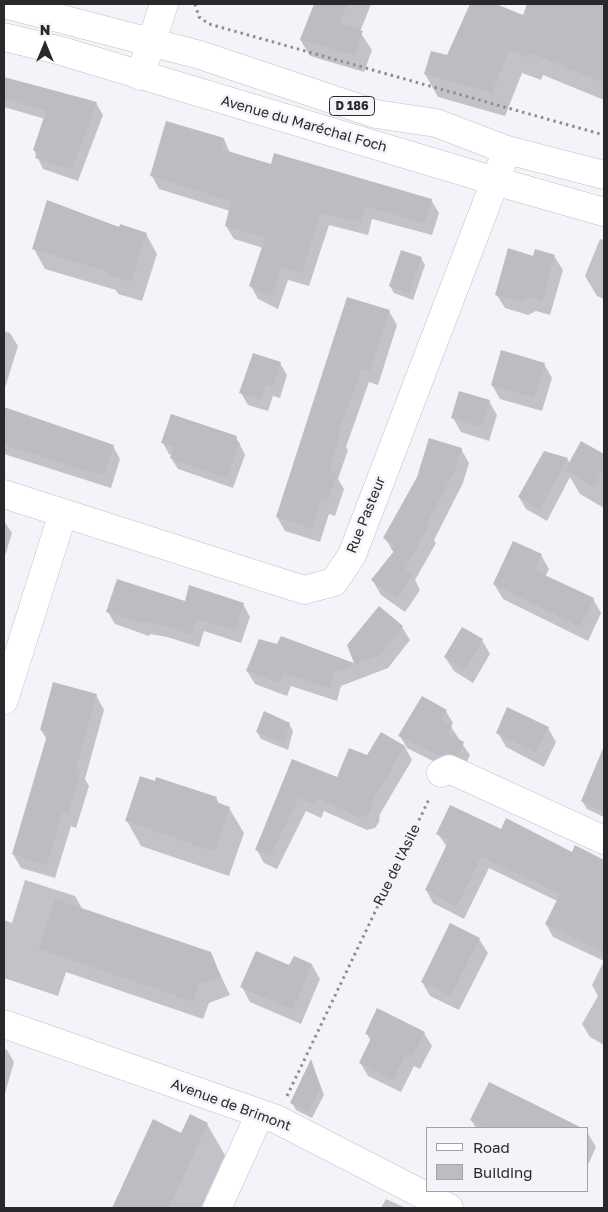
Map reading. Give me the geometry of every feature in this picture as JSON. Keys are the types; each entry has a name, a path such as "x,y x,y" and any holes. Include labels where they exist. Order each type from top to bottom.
{"street":[{"name":"D 186","path":"4,4 200,55 376,114 436,123 507,150 604,176"},
{"path":"140,76 164,4"},
{"name":"Avenue du Maréchal Foch","path":"4,37 58,50 140,76 426,159 495,182 604,212"},
{"name":"D 186","path":"58,50 126,50 151,42"},
{"name":"Rue Pasteur","path":"4,494 304,590 334,582 352,554 507,150"},
{"path":"4,700 63,513"},
{"path":"441,773 449,769 604,840"},
{"name":"Avenue de Brimont","path":"4,1024 268,1116 449,1208"},
{"path":"217,1208 268,1116"}],"path":[{"path":"195,4 199,17 209,24 604,135"},
{"name":"Rue de l'Asile","path":"268,1116 441,773"}],"building":[{"path":"315,4 347,4 340,24 363,31 354,55 300,40"},
{"path":"470,4 496,4 523,15 527,4 604,4 604,83 530,53 528,58 509,50 492,93 424,74 431,51 447,55"},
{"path":"4,77 97,102 72,170 35,158 37,152 33,150 46,111 4,98"},
{"path":"166,121 224,138 221,149 271,164 274,153 432,199 425,223 365,207 361,222 321,213 302,274 281,267 271,297 249,286 265,238 225,226 231,201 150,176"},
{"path":"47,200 119,227 120,224 147,233 131,282 105,274 106,271 32,249"},
{"path":"508,248 533,256 535,249 555,255 542,302 528,297 519,302 495,295"},
{"path":"401,250 422,257 409,294 389,286"},
{"path":"347,297 390,310 370,371 362,369 338,434 340,435 330,469 337,474 327,502 322,500 312,529 276,517"},
{"path":"501,350 545,363 534,398 491,385"},
{"path":"253,353 281,362 273,387 266,385 261,400 239,393"},
{"path":"459,391 490,400 481,427 451,418"},
{"path":"4,407 114,445 104,476 4,445"},
{"path":"171,414 237,436 236,441 240,443 227,478 170,458 174,447 161,443"},
{"path":"429,438 462,448 456,468 426,526 428,528 405,569 413,575 396,598 371,580 394,551 391,549 394,545 383,538 417,477"},
{"path":"581,441 604,454 604,468 594,487 565,470"},
{"path":"544,451 568,458 540,509 518,497"},
{"path":"513,541 542,554 534,570 594,598 580,627 493,584"},
{"path":"117,579 185,601 189,585 244,603 234,631 197,619 192,635 159,625 143,622 142,624 106,612"},
{"path":"379,606 403,626 380,655 334,673 330,688 283,673 279,683 246,671 259,639 277,644 281,636 354,663 347,645"},
{"path":"462,627 483,639 465,670 444,657"},
{"path":"53,682 97,694 76,769 81,770 68,814 63,812 47,865 12,854 48,732 40,730"},
{"path":"422,696 447,710 442,719 452,726 448,734 464,742 458,756 448,753 440,756 398,736"},
{"path":"507,707 549,727 536,753 496,733"},
{"path":"264,711 290,723 284,744 256,732"},
{"path":"381,732 405,746 373,800 372,809 368,815 358,817 317,798 314,805 299,798 270,857 255,850 292,759 337,777 349,748 367,755"},
{"path":"604,746 604,812 581,801"},
{"path":"140,776 155,781 156,777 217,797 216,802 230,807 215,852 125,821"},
{"path":"450,805 501,829 506,818 572,852 575,845 604,860 604,953 545,924 560,894 481,857 457,907 425,890 449,840 436,834"},
{"path":"55,899 211,952 221,977 199,984 193,1002 39,949"},
{"path":"450,923 480,938 451,996 421,982"},
{"path":"256,951 289,965 294,956 312,964 293,1010 240,987"},
{"path":"377,1008 425,1032 412,1057 406,1054 393,1080 359,1063 372,1036 365,1034"},
{"path":"311,1059 321,1088 308,1112 290,1103"},
{"path":"489,1082 580,1127 483,1127 470,1120"},
{"path":"190,1114 208,1123 169,1208 112,1208 153,1119 181,1133"}]}
